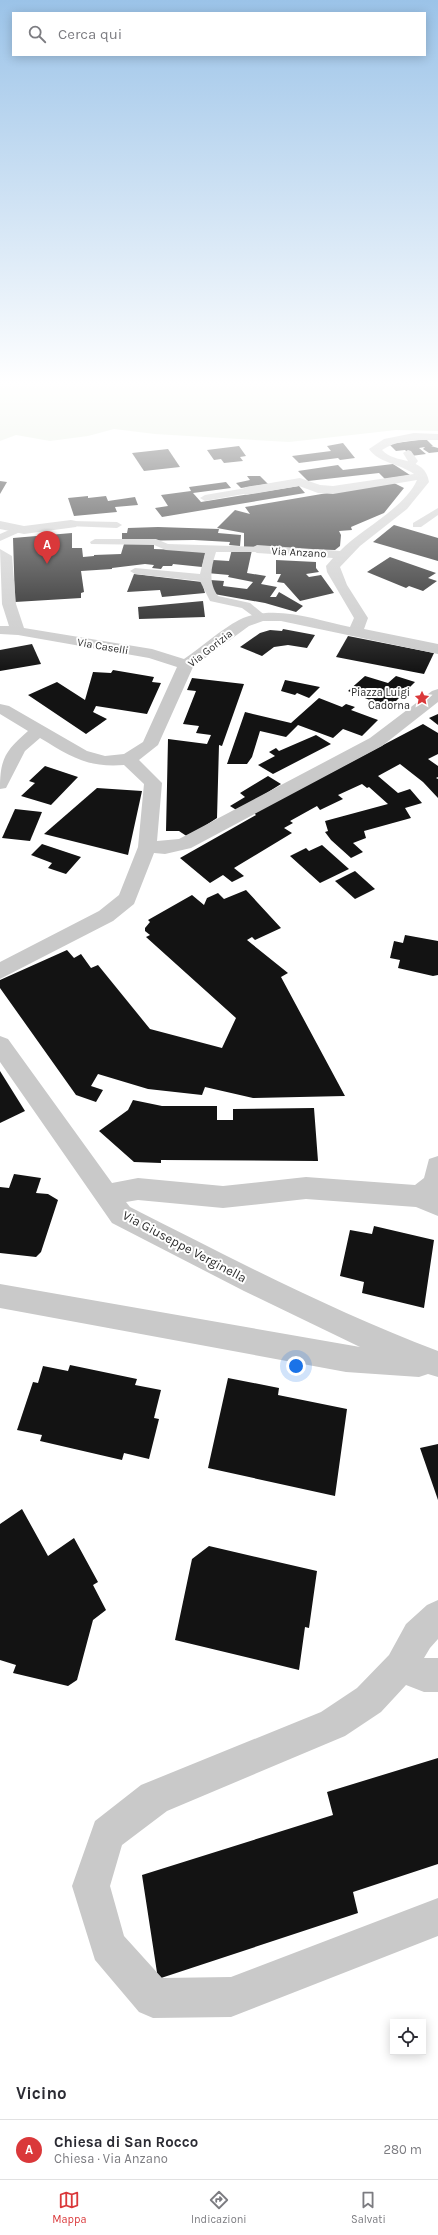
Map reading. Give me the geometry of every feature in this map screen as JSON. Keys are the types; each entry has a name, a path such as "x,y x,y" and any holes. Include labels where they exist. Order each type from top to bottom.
{"street":[{"path":"246,491 300,482 318,489 333,490 409,478"},
{"path":"356,631 361,618 352,601 333,574 333,566 341,555 402,506 423,482 424,478"},
{"path":"0,525 16,530 71,524"},
{"name":"Via Anzano","path":"257,549 341,555"},
{"path":"0,553 5,556 9,604 18,631"},
{"name":"Via Gorizia","path":"0,709 81,755 105,761 128,759 150,744 186,665 244,623 261,617 280,617 356,631 438,649"},
{"name":"Via Caselli","path":"0,630 18,631 152,654 186,665"},
{"path":"147,847 165,848 184,844 313,774 376,742 438,694"},
{"path":"0,784 18,748 39,730"},
{"path":"0,971 106,916 127,899 147,847 154,783 128,759"},
{"name":"Via Giuseppe Verginella","path":"0,1045 121,1215 252,1282 382,1343 438,1364"},
{"path":"106,1195 138,1189 223,1197 306,1188 429,1201 435,1183 438,1166"},
{"name":"Via Giuseppe Verginella","path":"0,1296 346,1359 438,1364"},
{"path":"438,1616 418,1636 401,1667 369,1700 333,1724 154,1798 108,1834 91,1886 108,1947 153,1998 231,1997 438,1917"},
{"path":"401,1667 424,1675 438,1675"}],"lane":[{"path":"205,498 246,491"},
{"path":"417,525 438,511"},
{"path":"71,524 117,525"},
{"path":"0,538 16,530"},
{"path":"95,542 156,542 166,547 211,550 216,548 257,549"},
{"path":"211,550 203,572 209,592 214,599 246,605 261,617"},
{"path":"135,571 205,578"}],"building":[{"path":"249,478 262,478 268,484 241,488 236,483 250,480"},
{"path":"305,478 331,478 308,481"},
{"path":"0,481 7,482 0,494"},
{"path":"226,482 231,488 193,493 201,502 299,486 305,493 162,517 155,508 168,506 161,495 191,491 189,487"},
{"path":"392,482 404,488 384,513 351,527 352,530 339,531 341,535 340,546 335,550 244,547 244,533 217,528 235,510 250,514 245,507"},
{"path":"88,496 88,498 106,496 108,501 135,497 138,505 115,507 117,512 74,516 68,498"},
{"path":"394,525 438,538 438,561 373,542"},
{"path":"158,527 219,529 218,533 241,535 240,546 229,545 230,542 194,540 122,541 122,533 127,533 128,528"},
{"path":"72,533 72,548 82,548 83,557 121,554 124,544 154,544 154,549 206,551 202,567 173,564 172,566 163,566 161,569 152,568 154,565 145,564 112,569 81,571 84,592 81,593 81,598 15,602 13,538"},
{"path":"232,549 252,550 247,573 266,576 261,584 277,587 270,597 276,597 279,592 303,606 296,612 265,603 214,594 210,580 224,581 223,586 247,589 253,582 228,577 229,575 207,573 213,560 229,561"},
{"path":"390,557 436,573 428,578 437,581 423,591 409,586 406,588 367,572"},
{"path":"276,560 316,562 316,568 319,572 306,574 309,577 321,575 334,593 300,601 284,583 277,582 281,574 276,574"},
{"path":"134,574 202,582 205,593 162,597 160,590 127,592"},
{"path":"203,601 205,617 139,619 138,607"},
{"path":"283,629 315,635 307,648 288,645 274,647 262,656 240,647 260,633 270,630 282,631"},
{"path":"348,636 434,653 424,674 336,657"},
{"path":"32,644 41,664 0,671 0,650"},
{"path":"113,670 154,677 152,682 161,683 147,714 96,706 93,712 107,719 86,734 28,695 57,682 85,700 93,672 111,673"},
{"path":"365,676 388,683 396,676 415,682 389,708 348,691"},
{"path":"192,678 244,684 222,746 219,745 217,818 188,837 179,831 166,831 168,739 207,744 211,735 196,733 199,726 183,724 196,691 187,690"},
{"path":"285,680 320,687 309,698 297,693 295,695 281,691"},
{"path":"319,698 342,707 346,704 355,707 351,710 378,720 362,736 343,729 333,738 298,725 286,737 260,731 252,757 247,764 227,764 245,712 291,723"},
{"path":"438,714 438,725 429,718"},
{"path":"423,724 438,733 438,754 428,759 438,766 438,777 436,778 438,779 438,798 423,782 400,764 378,776 398,793 410,789 422,803 405,808 411,818 364,831 366,838 353,843 363,852 351,858 331,840 325,832 328,831 325,821 388,804 369,787 367,788 362,784 338,795 343,799 320,810 317,806 290,821 293,823 284,828 292,833 234,868 244,876 232,882 223,875 210,883 180,858 256,815 254,813"},
{"path":"316,735 331,744 273,774 258,765 275,756 269,752 276,748 279,751"},
{"path":"45,766 78,777 51,805 21,796 35,783 29,781"},
{"path":"268,776 281,784 238,811 230,806 245,797 240,793"},
{"path":"97,788 142,791 128,855 44,834"},
{"path":"15,809 42,812 30,841 2,838"},
{"path":"42,844 81,857 66,874 48,868 52,863 31,855"},
{"path":"322,845 349,869 320,883 290,856 306,848 309,851"},
{"path":"355,871 375,889 355,899 335,881"},
{"path":"246,890 281,928 255,940 252,937 247,940 288,973 281,977 345,1096 253,1098 205,1087 202,1095 148,1089 98,1074 91,1086 103,1090 96,1102 76,1095 0,988 0,980 67,950 74,958 81,954 91,968 98,965 150,1029 222,1048 236,1018 146,937 150,935 145,931 145,928 150,922 148,920 192,895 204,905 207,898 218,893 224,899"},
{"path":"405,935 438,941 438,975 433,976 398,968 400,960 390,958 394,941 403,943"},
{"path":"0,1071 25,1111 0,1123"},
{"path":"133,1100 162,1106 217,1106 217,1120 233,1120 233,1109 314,1108 318,1161 161,1160 161,1163 134,1162 99,1131 128,1110"},
{"path":"14,1174 41,1178 36,1193 48,1194 58,1200 41,1252 36,1257 0,1253 0,1187 9,1188"},
{"path":"374,1226 434,1240 424,1308 362,1293 364,1282 340,1276 350,1230 372,1234"},
{"path":"70,1365 137,1379 135,1385 161,1390 154,1418 159,1419 149,1459 124,1453 122,1460 40,1441 42,1435 17,1430 33,1382 38,1383 43,1366 68,1371"},
{"path":"228,1378 279,1388 278,1395 347,1409 335,1496 208,1468"},
{"path":"438,1444 438,1500 420,1448"},
{"path":"22,1509 48,1556 74,1538 98,1582 93,1585 106,1610 93,1620 77,1680 68,1686 13,1673 16,1665 0,1660 0,1524"},
{"path":"209,1546 317,1571 309,1628 305,1627 299,1670 175,1640 192,1559"},
{"path":"438,1758 438,1864 353,1892 358,1913 158,1979 142,1875 333,1815 327,1792"}],"place":[{"name":"Chiesa di San Rocco","path":"47,564"},
{"name":"Piazza Luigi Cadorna","path":"422,698"}]}
